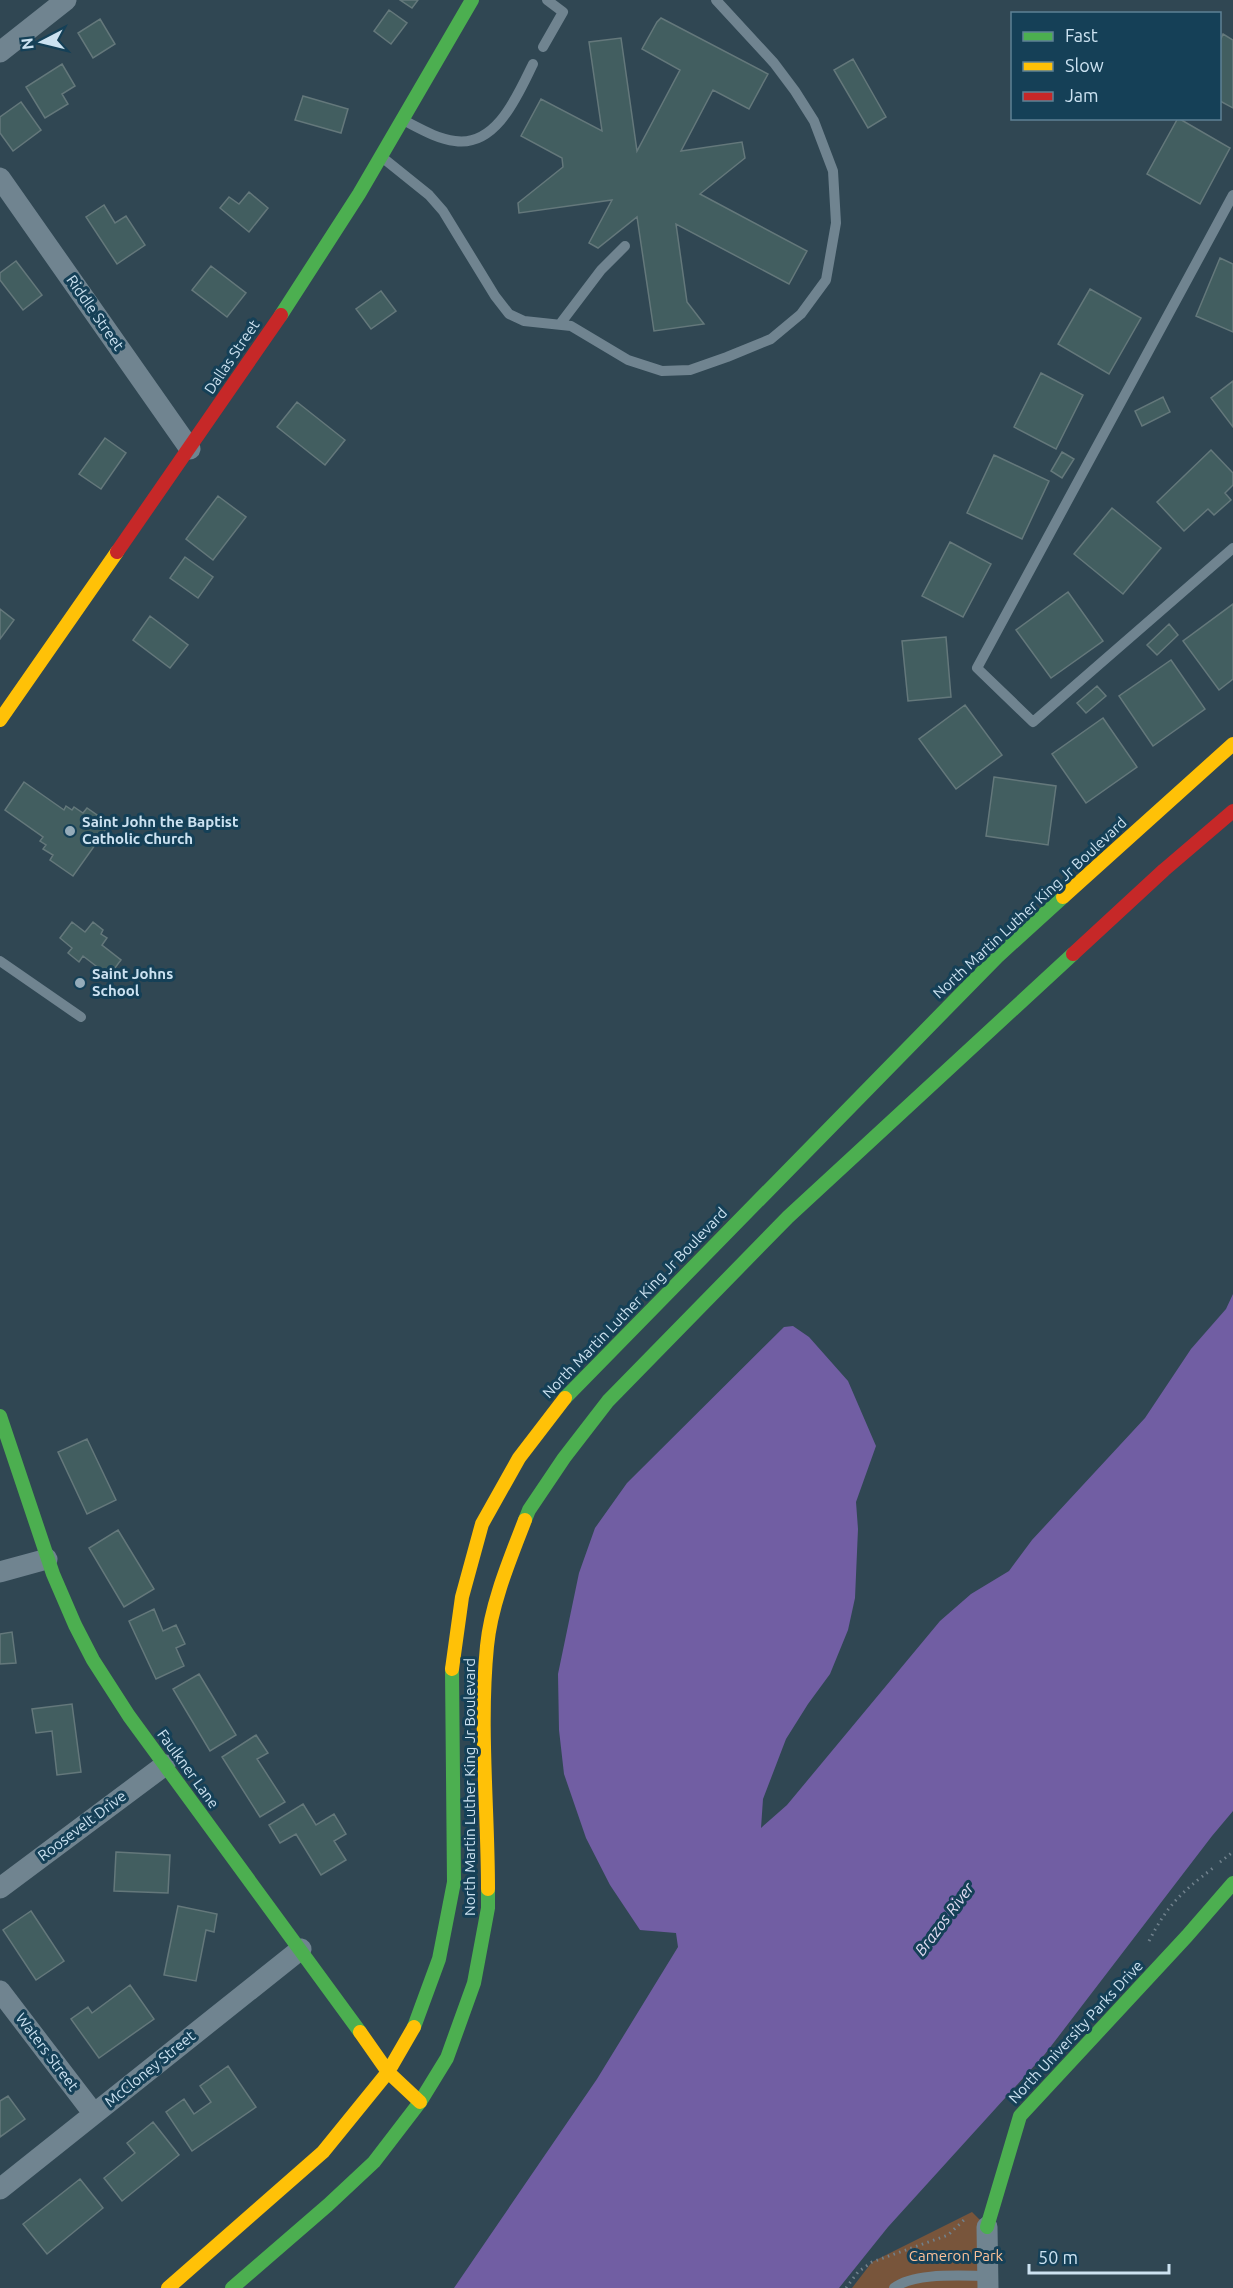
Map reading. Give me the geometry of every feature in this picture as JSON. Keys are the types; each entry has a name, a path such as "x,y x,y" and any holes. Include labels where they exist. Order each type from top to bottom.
{"main road":[{"name":"Dallas Street","path":"0,720 190,449 320,257 472,0"},
{"name":"North Martin Luther King Jr Boulevard","path":"168,2288 323,2152 388,2072 416,2024 439,1959 454,1882 451,1673 462,1597 482,1524 519,1458 559,1404 997,957 1233,744"},
{"name":"North Martin Luther King Jr Boulevard","path":"232,2288 374,2162 420,2102 447,2058 474,1983 488,1908 488,1822 484,1736 487,1645 503,1576 528,1510 608,1401 788,1217 1164,870 1233,811"},
{"name":"Faulkner Lane","path":"0,1416 34,1524 75,1625 103,1677 388,2072 420,2102"},
{"name":"North University Parks Drive","path":"987,2227 1020,2116 1187,1936 1233,1883"}],"street":[{"path":"0,52 66,0"},
{"name":"Riddle Street","path":"2,185 190,449"},
{"path":"0,1572 48,1559"},
{"name":"Roosevelt Drive","path":"0,1888 165,1765"},
{"name":"McCloney Street","path":"0,2189 301,1949"},
{"name":"Waters Street","path":"0,1991 94,2114"},
{"path":"987,2227 988,2282"}],"lane":[{"path":"543,47 563,12 547,0"},
{"path":"381,157 429,195 443,211 508,314 524,321 572,326 628,360 662,371 690,369 771,339 801,314 826,280 836,223 832,171 814,121 774,63 716,0"},
{"path":"402,120 447,140 457,142 472,140 491,130 510,110 533,64"},
{"path":"1233,195 977,668 1033,722 1233,549"},
{"path":"560,324 601,270 625,246"},
{"path":"0,961 81,1017"},
{"path":"894,2288 899,2284 929,2277 988,2282"}],"green space":[{"name":"Cameron Park","path":"972,2212 987,2227 988,2288 852,2288 872,2262"}],"water":[{"name":"Brazos River","path":"1233,1294 1233,1811 1045,2054 888,2227 839,2288 454,2288 597,2079 678,1947 676,1933 640,1930 610,1885 586,1838 564,1774 559,1730 558,1674 579,1573 595,1528 627,1483 784,1327 793,1326 809,1337 848,1381 876,1446 856,1502 858,1529 855,1598 848,1630 830,1674 786,1739 763,1799 761,1828 787,1805 940,1621 971,1594 1009,1571 1032,1540 1145,1418 1191,1349 1226,1309"}],"building":[{"path":"400,0 418,0 412,8"},
{"path":"389,10 407,23 391,44 374,31"},
{"path":"661,18 768,74 749,109 713,90 681,151 742,142 745,158 700,194 807,251 789,284 676,224 687,302 704,324 654,331 637,217 598,248 589,243 612,200 519,213 518,203 563,167 562,158 521,136 541,99 602,131 589,42 621,38 637,151 680,70 642,49"},
{"path":"100,19 115,44 93,58 78,33"},
{"path":"1223,34 1233,40 1233,108 1221,102 1221,39"},
{"path":"853,59 886,117 868,128 834,70"},
{"path":"62,64 75,86 62,94 68,104 45,118 26,87"},
{"path":"303,96 348,109 341,133 295,120"},
{"path":"21,102 41,130 13,151 0,133 0,117"},
{"path":"1177,120 1181,120 1230,148 1200,204 1147,174"},
{"path":"249,192 268,208 249,232 220,208 229,197 239,204"},
{"path":"104,205 115,223 126,216 145,245 117,264 86,217"},
{"path":"1220,258 1233,264 1233,332 1196,316"},
{"path":"16,261 42,295 23,310 0,280 0,273"},
{"path":"211,266 246,293 227,317 192,290"},
{"path":"1090,289 1141,318 1109,374 1058,344"},
{"path":"381,291 396,311 371,329 356,309"},
{"path":"1041,373 1083,395 1056,449 1014,427"},
{"path":"1233,381 1233,427 1211,398"},
{"path":"1163,397 1170,412 1142,426 1135,411"},
{"path":"297,402 345,440 325,465 277,427"},
{"path":"105,438 126,453 101,489 79,474"},
{"path":"1211,450 1233,473 1233,485 1225,493 1231,500 1214,515 1208,509 1184,531 1157,502"},
{"path":"1062,452 1074,459 1062,478 1051,471"},
{"path":"994,455 1049,481 1022,539 967,513"},
{"path":"218,496 246,517 213,560 186,539"},
{"path":"1112,508 1161,548 1123,594 1074,554"},
{"path":"950,542 991,564 963,617 922,596"},
{"path":"185,557 213,577 198,598 170,578"},
{"path":"1068,592 1103,641 1051,678 1016,630"},
{"path":"1233,604 1233,679 1219,690 1183,641"},
{"path":"0,609 14,620 0,639"},
{"path":"150,616 188,645 170,668 133,640"},
{"path":"1169,624 1178,635 1157,655 1147,645"},
{"path":"946,637 951,697 908,701 902,641"},
{"path":"1171,660 1205,709 1153,746 1119,696"},
{"path":"1097,686 1106,696 1086,713 1077,703"},
{"path":"965,705 1002,755 956,789 919,739"},
{"path":"1103,718 1137,767 1086,803 1052,754"},
{"path":"994,777 1056,786 1048,845 986,836"},
{"name":"Saint John the Baptist Catholic Church","path":"24,782 64,810 66,806 72,810 74,807 83,813 87,808 110,824 73,876 50,860 53,855 43,849 46,845 40,841 43,837 5,810"},
{"path":"72,922 85,932 93,922 103,930 101,934 107,938 102,945 121,960 109,976 83,956 79,962 68,953 72,948 60,938"},
{"path":"87,1439 116,1500 87,1514 58,1452"},
{"path":"118,1530 154,1589 124,1607 89,1548"},
{"path":"154,1609 163,1631 176,1625 185,1644 176,1648 184,1666 156,1679 129,1621"},
{"path":"12,1632 16,1663 0,1664 0,1634"},
{"path":"199,1674 236,1735 210,1751 173,1689"},
{"path":"72,1704 81,1772 57,1775 52,1731 36,1733 32,1709"},
{"path":"256,1735 268,1753 257,1759 285,1802 260,1817 222,1757"},
{"path":"303,1804 316,1825 334,1814 346,1834 334,1841 346,1860 321,1875 296,1834 280,1843 269,1825"},
{"path":"116,1852 170,1855 168,1893 114,1891"},
{"path":"178,1906 217,1914 214,1932 206,1930 196,1981 164,1975"},
{"path":"31,1911 64,1961 36,1980 3,1930"},
{"path":"130,1985 154,2019 99,2058 71,2019 88,2007 92,2013"},
{"path":"228,2066 256,2107 192,2151 166,2112 184,2099 194,2114 211,2102 200,2086"},
{"path":"8,2096 25,2119 0,2137 0,2101"},
{"path":"153,2122 179,2155 122,2201 104,2178 135,2153 127,2143"},
{"path":"80,2179 103,2208 47,2254 23,2224"}],"traffic: fast":[{"path":"281,315 359,194 472,0"},
{"path":"565,1398 997,957 1063,897"},
{"path":"525,1520 529,1510 564,1458 608,1401 788,1217 1073,954"},
{"path":"0,1416 53,1574 93,1660 129,1716 360,2032"},
{"path":"414,2027 439,1959 454,1882 452,1669"},
{"path":"987,2227 1020,2116 1187,1936 1233,1883"},
{"path":"232,2288 374,2162 420,2102 447,2058 474,1983 488,1908 488,1889"}],"traffic: slow":[{"path":"0,720 117,552"},
{"path":"1063,897 1233,744"},
{"path":"452,1669 462,1597 482,1524 519,1458 565,1398"},
{"path":"488,1889 484,1737 487,1646 497,1598 525,1520"},
{"path":"168,2288 323,2152 388,2072 414,2027"},
{"path":"360,2032 388,2072 420,2102"}],"traffic: jam":[{"path":"117,552 281,315"},
{"path":"1073,954 1164,870 1233,811"}],"place":[{"name":"Saint John the Baptist Catholic Church","path":"70,831"},
{"name":"Saint Johns School","path":"80,983"}]}
